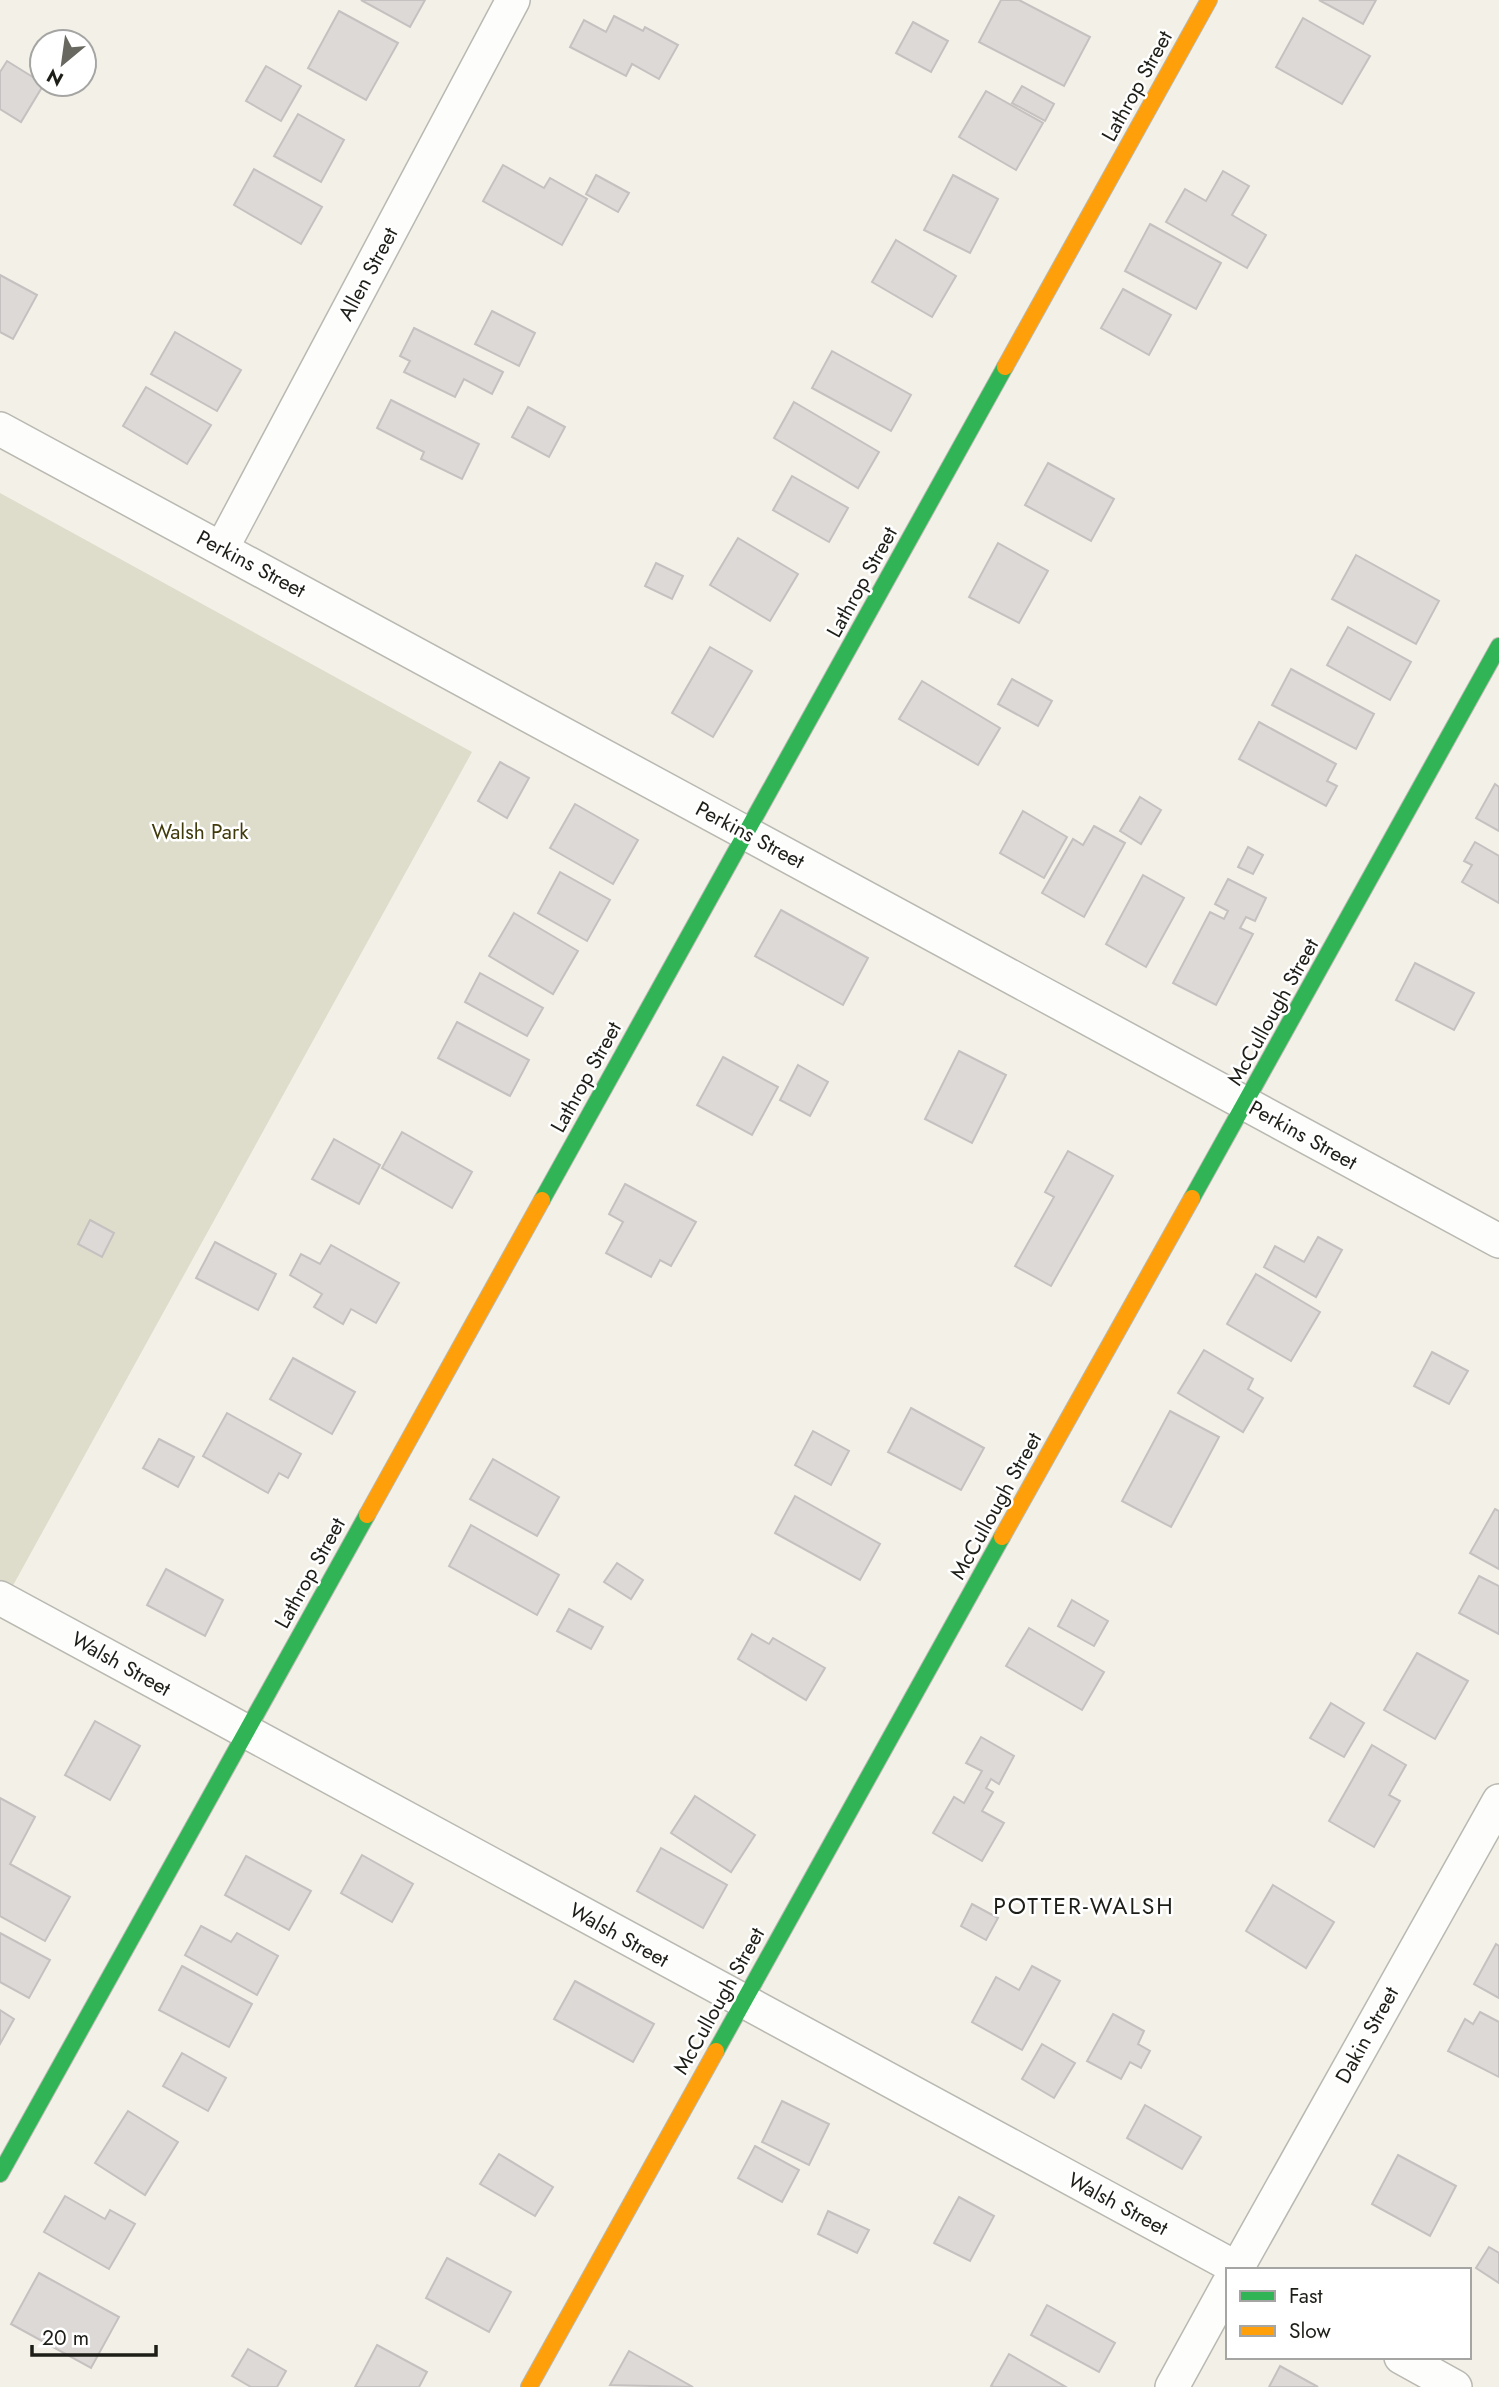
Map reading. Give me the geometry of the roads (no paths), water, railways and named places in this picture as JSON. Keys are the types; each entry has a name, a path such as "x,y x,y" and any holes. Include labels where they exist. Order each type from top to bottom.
{"street":[{"name":"Allen Street","path":"222,548 513,0"},
{"name":"Lathrop Street","path":"0,2174 1209,0"},
{"name":"Perkins Street","path":"0,429 1499,1241"},
{"name":"McCullough Street","path":"529,2387 1499,646"},
{"name":"Walsh Street","path":"0,1598 742,2001 1226,2268"},
{"name":"Dakin Street","path":"1238,2268 1499,1801"},
{"name":"Dakin Street","path":"1172,2387 1226,2289"},
{"path":"1405,2359 1455,2387"}],"district":[{"name":"POTTER-WALSH","path":"1084,1906"}],"park label":[{"name":"Walsh Park","path":"200,832"}]}
